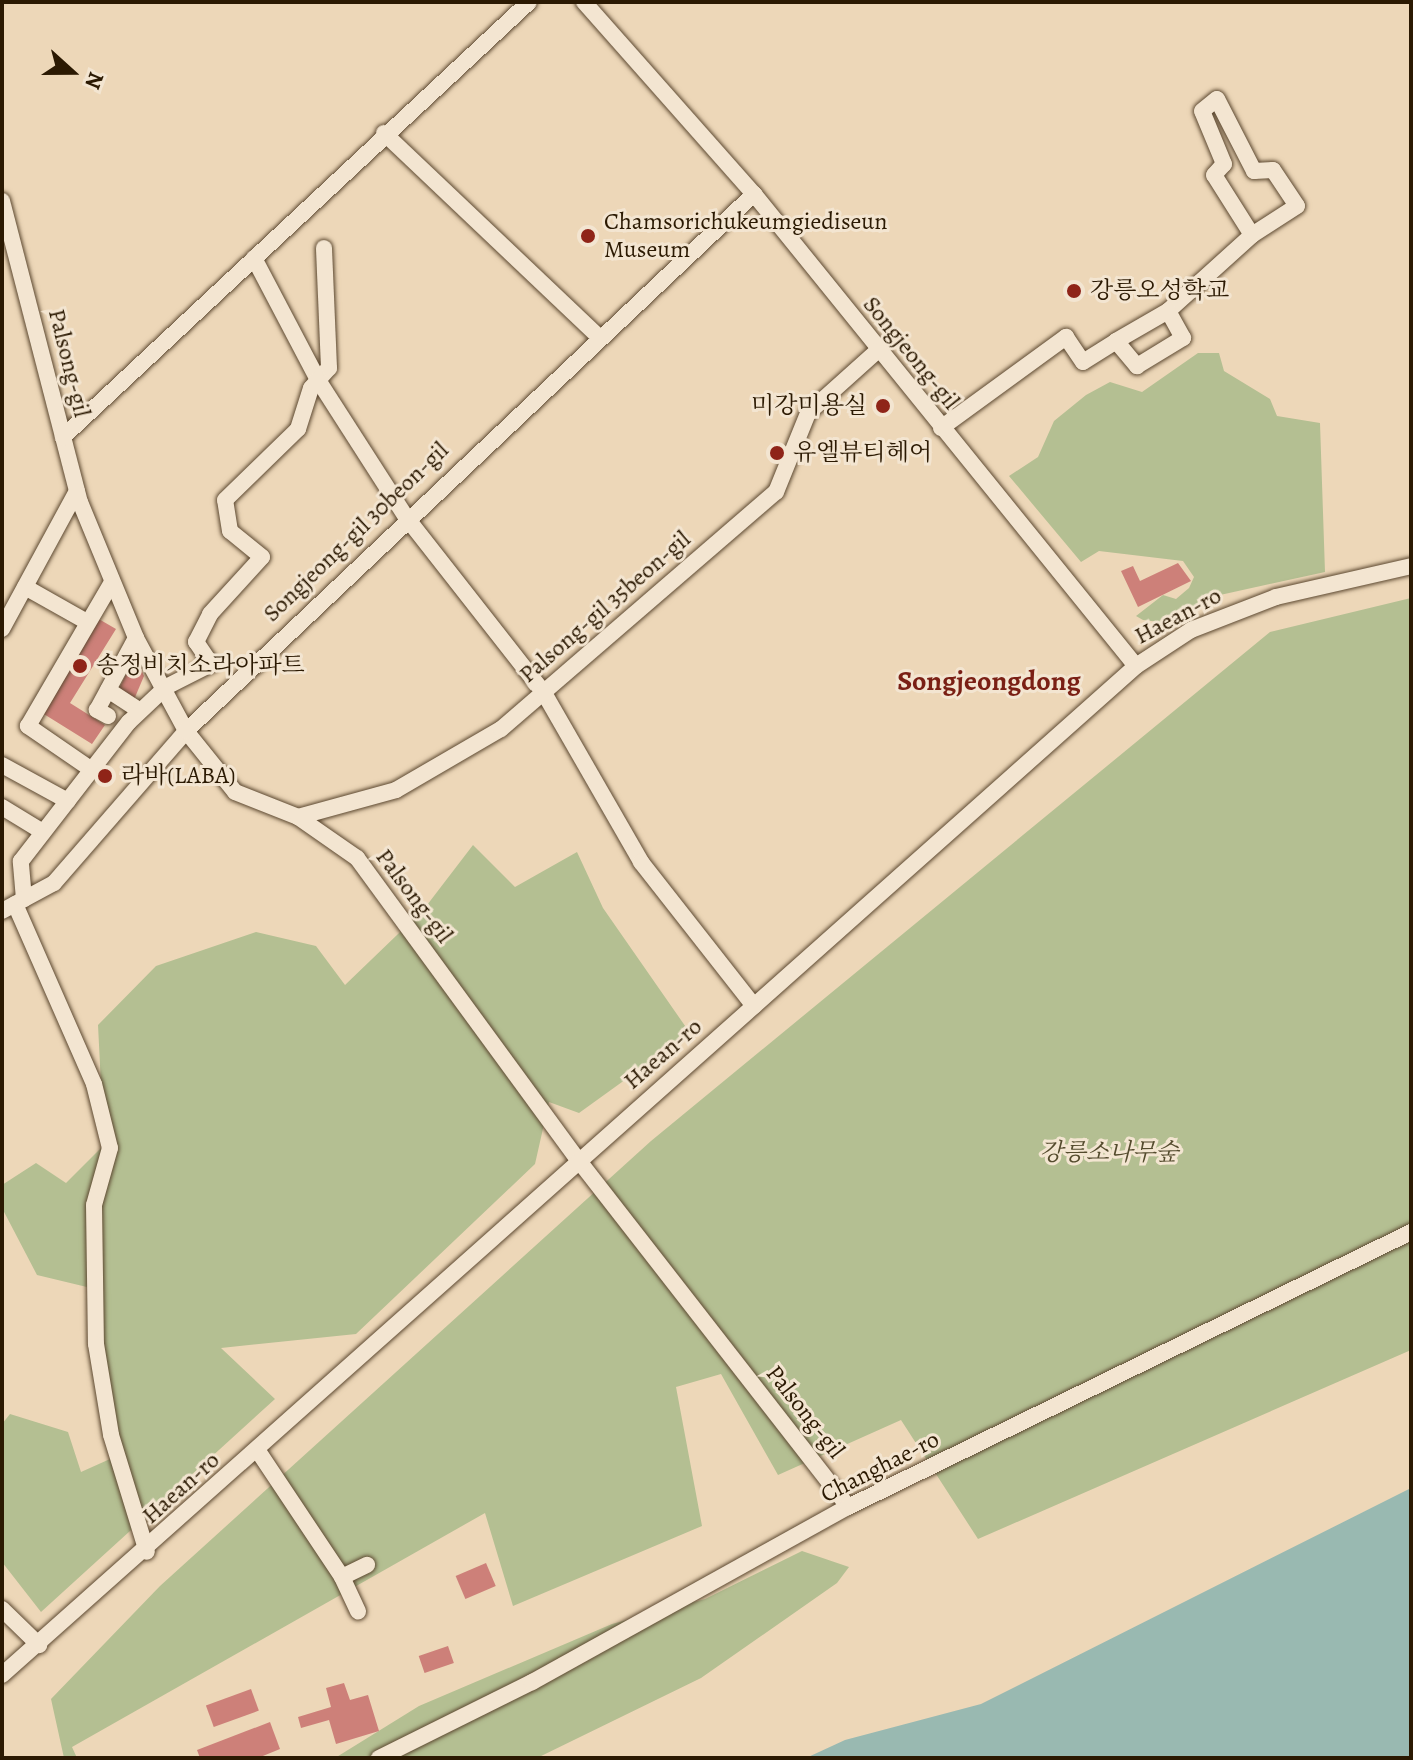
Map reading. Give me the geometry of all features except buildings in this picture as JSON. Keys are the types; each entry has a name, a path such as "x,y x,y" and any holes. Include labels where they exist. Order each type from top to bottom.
{"street":[{"path":"63,437 384,133 529,2"},
{"name":"Songjeong-gil","path":"584,2 754,194 877,351 1136,666"},
{"path":"941,428 1066,337 1083,362 1168,311 1252,235 1297,206 1273,170 1254,171 1217,99 1202,111 1224,164 1214,175 1252,235"},
{"path":"384,133 599,337"},
{"name":"Songjeong-gil 30beon-gil","path":"9,906 54,883 186,731 406,517 754,194"},
{"name":"Palsong-gil","path":"2,201 77,491 111,584 186,731 235,792 298,817 357,858 579,1161 848,1507"},
{"path":"147,1552 111,1435 96,1344 94,1205 110,1148 94,1084 9,906 21,861 140,711 166,687 211,664 196,642 210,614 262,557 230,531 225,500 298,429 318,380 329,368 324,248"},
{"path":"254,258 318,380 406,517 544,693 641,862 754,1006"},
{"path":"1116,341 1137,366 1183,338 1168,311"},
{"name":"Palsong-gil 35beon-gil","path":"298,817 396,790 501,729 776,492 808,413 877,351"},
{"path":"2,629 77,491"},
{"name":"Haean-ro","path":"2,1675 147,1552 579,1161 1136,666 1191,630 1276,597 1411,566"},
{"path":"92,770 28,726 111,584"},
{"path":"25,587 87,622"},
{"path":"108,716 97,710 136,638"},
{"path":"108,690 140,711"},
{"path":"2,765 68,801"},
{"path":"2,807 43,832"},
{"name":"Changhae-ro","path":"379,1758 532,1682 848,1507 1411,1232"},
{"path":"258,1451 342,1577 358,1611"},
{"path":"342,1577 367,1565"},
{"path":"2,1609 39,1645"}],"green space":[{"path":"1198,353 1219,353 1224,371 1270,399 1277,416 1320,423 1325,572 1220,595 1169,623 1143,620 1136,616 1163,595 1176,599 1189,588 1194,577 1183,561 1099,551 1081,562 1009,476 1038,457 1054,421 1086,395 1110,382 1142,392"},
{"name":"강릉소나무숲","path":"1411,598 1411,1350 978,1539 901,1420 778,1475 721,1374 676,1387 702,1526 513,1606 485,1513 72,1747 77,1758 64,1758 51,1699 160,1586 651,1141 1270,632"},
{"path":"473,845 515,887 577,852 603,908 690,1033 579,1113 549,1102 535,1164 356,1334 221,1348 275,1399 41,1612 2,1562 2,1424 10,1414 68,1432 81,1472 110,1459 91,1288 37,1275 2,1208 2,1185 36,1163 66,1183 104,1145 98,1025 156,966 256,932 316,946 345,985 424,909"},
{"path":"802,1551 849,1567 837,1583 701,1678 537,1758 335,1758 419,1706 612,1624 705,1599"}],"water":[{"path":"1411,1488 1411,1758 806,1758 845,1740 981,1704"}],"place":[{"name":"Chamsorichukeumgiediseun Museum","path":"588,236"},
{"name":"강릉오성학교","path":"1074,291"},
{"name":"미강미용실","path":"883,406"},
{"name":"유엘뷰티헤어","path":"777,453"},
{"name":"송정비치소라아파트","path":"80,666"},
{"name":"라바(LABA)","path":"105,776"}],"district":[{"name":"Songjeongdong","path":"989,681"}]}
